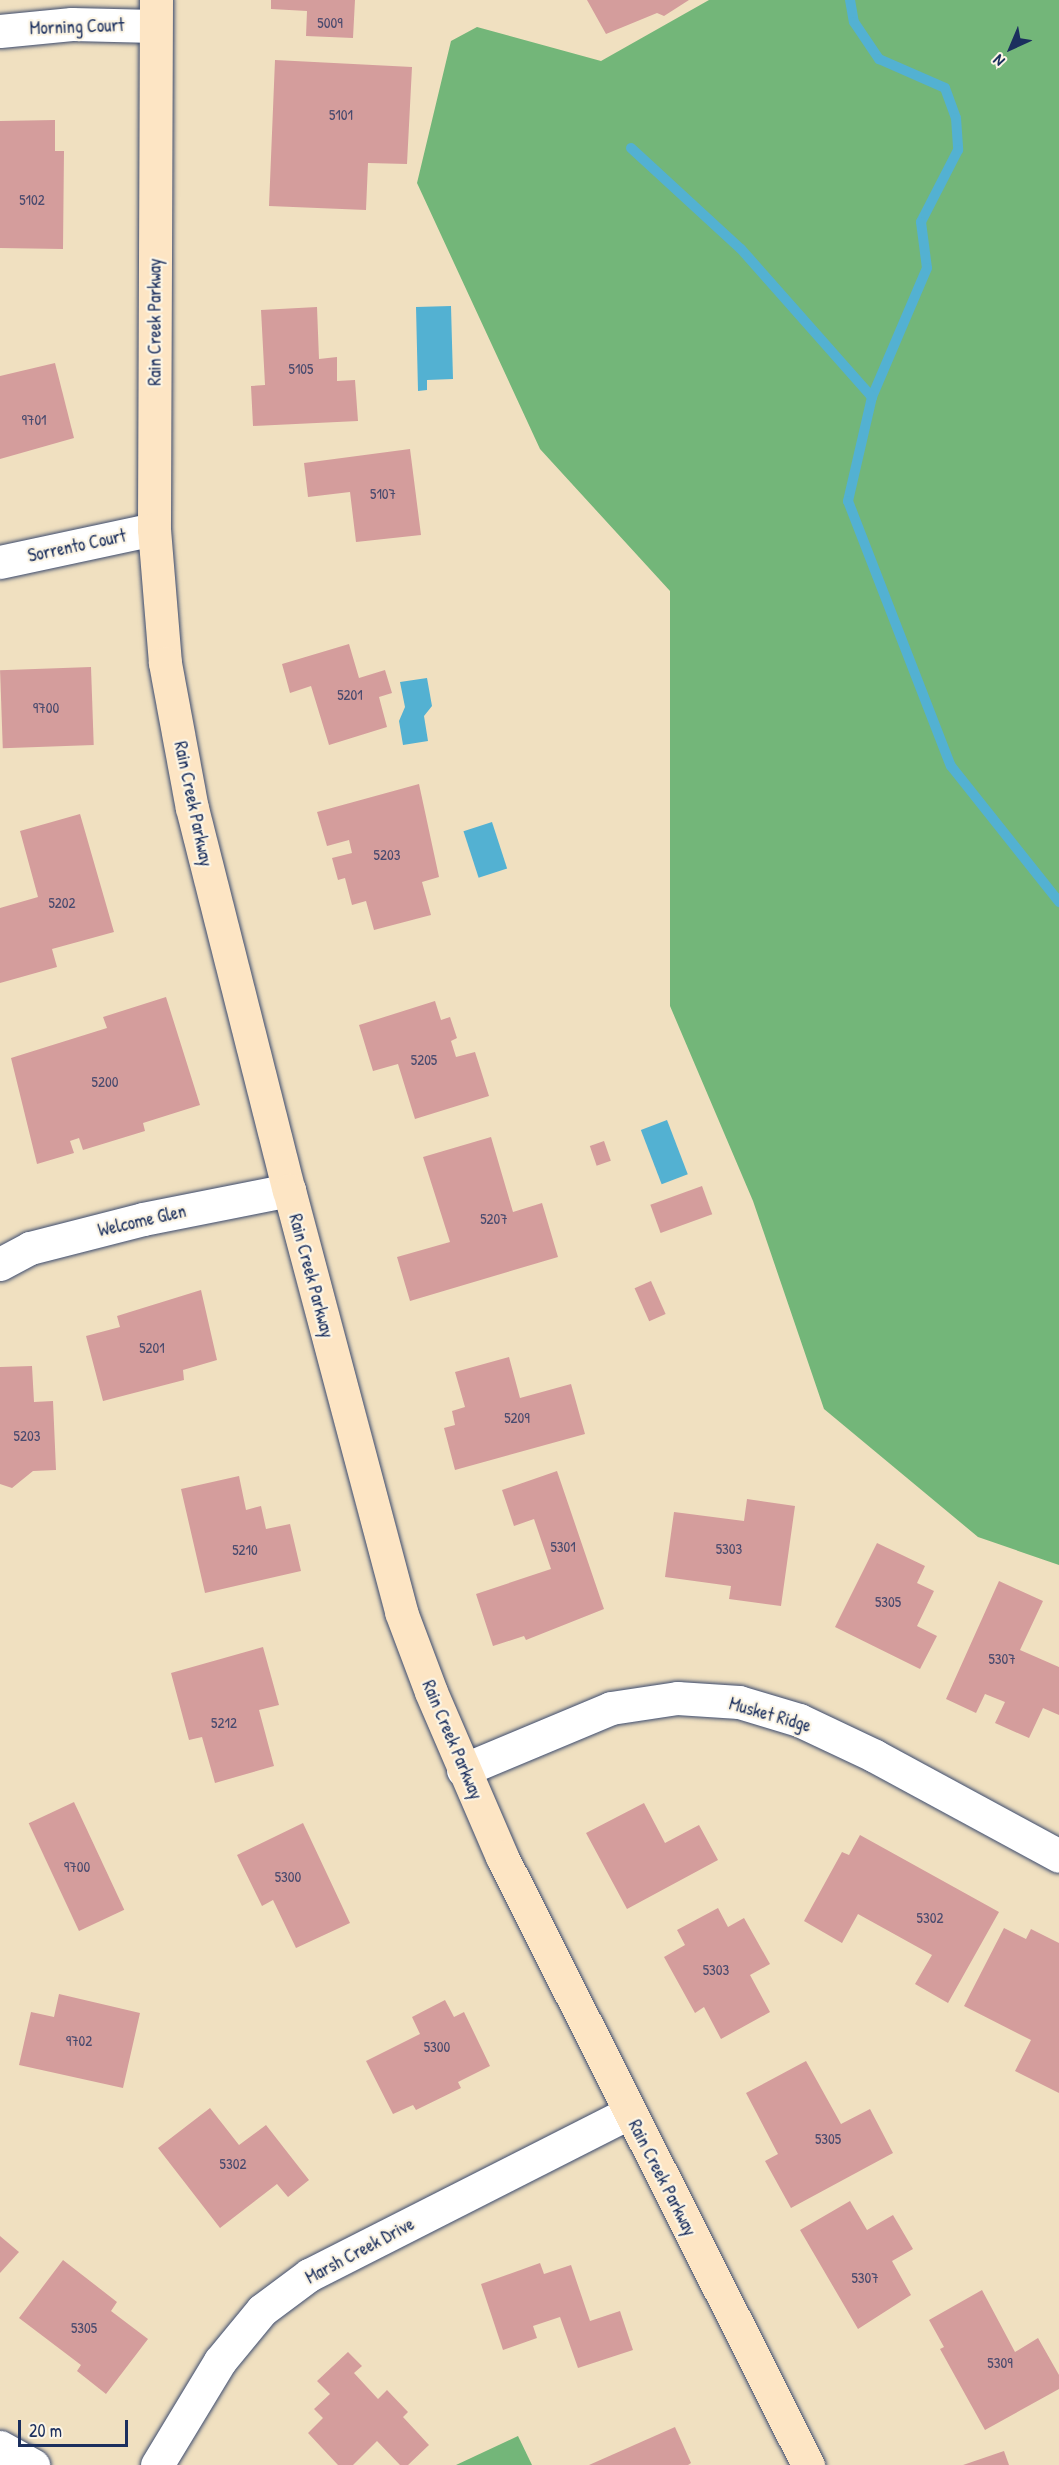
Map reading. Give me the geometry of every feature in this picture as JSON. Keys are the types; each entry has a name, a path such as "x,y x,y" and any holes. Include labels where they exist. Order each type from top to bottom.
{"street":[{"name":"Morning Court","path":"0,31 155,13"},
{"name":"Rain Creek Parkway","path":"155,13 154,529 165,663 192,808 289,1190 401,1612 463,1770 629,2113 808,2465"},
{"name":"Sorrento Court","path":"0,562 154,529"},
{"name":"Welcome Glen","path":"0,1264 30,1248 143,1219 289,1190"},
{"name":"Musket Ridge","path":"463,1770 611,1708 677,1698 739,1702 799,1720 875,1756 1059,1856"},
{"name":"Marsh Creek Drive","path":"157,2465 220,2361 262,2310 309,2275 629,2113"},
{"path":"0,2447 33,2465"}],"green space":[{"path":"709,0 1059,0 1059,1565 978,1537 824,1409 753,1201 670,1006 670,591 540,449 417,183 451,41 477,27 601,61"},
{"path":"518,2436 532,2465 456,2465"}],"water":[{"path":"451,306 453,379 427,380 427,390 418,391 416,307"},
{"path":"427,678 432,706 424,716 428,741 403,745 399,721 405,707 400,682"},
{"path":"492,822 507,869 479,878 463,831"},
{"path":"667,1120 688,1174 662,1184 641,1130"}],"building":[{"path":"271,0 355,0 353,38 306,36 307,11 271,9"},
{"path":"587,0 689,0 664,16 657,13 606,34"},
{"path":"275,60 412,67 407,164 368,163 366,210 269,206"},
{"path":"55,120 55,151 64,151 63,249 0,248 0,121"},
{"path":"317,307 319,359 337,357 337,381 355,380 358,421 253,426 251,386 265,385 261,310"},
{"path":"55,363 74,438 0,459 0,376"},
{"path":"410,449 421,535 356,542 350,492 308,497 304,463"},
{"path":"349,644 359,678 385,670 392,693 379,697 387,727 329,745 311,686 290,693 282,664"},
{"path":"91,667 94,745 3,748 0,670"},
{"path":"419,784 439,877 422,882 431,915 374,930 366,901 352,905 345,878 338,880 332,858 352,853 349,840 327,846 317,812"},
{"path":"80,814 114,932 52,949 57,967 0,983 0,908 38,897 20,831"},
{"path":"166,997 200,1105 143,1123 145,1131 83,1150 79,1138 70,1141 74,1153 37,1164 11,1058 107,1028 103,1017"},
{"path":"435,1001 441,1020 450,1017 457,1038 451,1041 456,1057 475,1052 489,1096 415,1119 398,1064 373,1071 359,1025"},
{"path":"491,1137 513,1212 542,1203 558,1257 410,1301 397,1257 450,1242 423,1157"},
{"path":"604,1141 611,1161 597,1166 590,1146"},
{"path":"702,1186 712,1214 661,1233 650,1205"},
{"path":"651,1281 666,1314 649,1321 635,1288"},
{"path":"201,1290 217,1360 183,1370 184,1380 103,1401 86,1336 120,1327 117,1316"},
{"path":"509,1357 520,1398 571,1384 585,1434 455,1470 444,1428 455,1425 452,1411 465,1407 455,1372"},
{"path":"32,1366 34,1402 53,1401 56,1470 33,1471 12,1488 0,1484 0,1367"},
{"path":"557,1471 604,1609 526,1640 524,1636 493,1646 476,1594 551,1569 534,1519 514,1526 502,1490"},
{"path":"239,1476 246,1510 261,1506 266,1529 290,1524 301,1571 205,1593 181,1489"},
{"path":"747,1499 795,1506 781,1606 729,1599 731,1586 665,1577 674,1512 744,1521"},
{"path":"877,1543 925,1566 917,1583 934,1591 917,1626 937,1636 920,1669 835,1627"},
{"path":"999,1581 1043,1601 1020,1650 1059,1667 1059,1715 1043,1708 1029,1738 995,1723 1005,1702 985,1694 976,1713 946,1699"},
{"path":"263,1647 279,1705 259,1710 274,1766 215,1783 202,1737 189,1740 171,1673"},
{"path":"74,1802 124,1910 79,1931 29,1823"},
{"path":"644,1803 665,1843 699,1825 718,1860 627,1909 586,1833"},
{"path":"303,1823 350,1923 296,1948 273,1900 262,1906 237,1855"},
{"path":"860,1835 999,1912 948,2003 915,1984 932,1955 858,1914 842,1943 804,1921 842,1852 849,1855"},
{"path":"718,1908 728,1927 744,1918 770,1964 750,1975 770,2012 721,2039 704,2007 695,2013 664,1957 685,1945 677,1930"},
{"path":"1004,1928 1026,1939 1031,1929 1059,1943 1059,2093 1015,2071 1031,2040 964,2006"},
{"path":"59,1994 140,2013 123,2088 19,2065 31,2012 54,2017"},
{"path":"445,2000 454,2017 464,2012 490,2066 458,2082 461,2088 416,2110 413,2105 393,2114 366,2061 420,2034 412,2017"},
{"path":"806,2061 841,2124 870,2109 893,2153 791,2208 765,2161 778,2154 746,2093"},
{"path":"210,2108 239,2145 266,2125 309,2180 288,2197 277,2184 220,2228 158,2148"},
{"path":"850,2201 867,2230 893,2215 913,2249 892,2261 911,2295 858,2329 800,2230"},
{"path":"0,2236 19,2252 0,2273"},
{"path":"63,2260 117,2302 111,2311 148,2339 106,2394 77,2371 81,2365 19,2318"},
{"path":"540,2263 544,2274 571,2265 590,2321 620,2311 633,2350 578,2368 560,2317 533,2326 537,2338 503,2350 481,2284"},
{"path":"982,2290 1015,2352 1038,2338 1059,2375 1059,2389 985,2430 940,2349 944,2347 929,2320"},
{"path":"348,2352 362,2366 354,2373 378,2399 387,2390 408,2412 403,2417 429,2445 408,2465 400,2465 377,2441 353,2465 338,2465 308,2433 323,2418 314,2409 330,2394 317,2381"},
{"path":"675,2427 691,2463 688,2465 589,2465"},
{"path":"1004,2451 1009,2465 963,2465"}],"waterway":[{"path":"850,0 854,22 879,59 945,88 956,118 958,150 921,222 927,268 872,397 848,501 951,766 1059,902"},
{"path":"631,148 741,249 872,397"}]}
